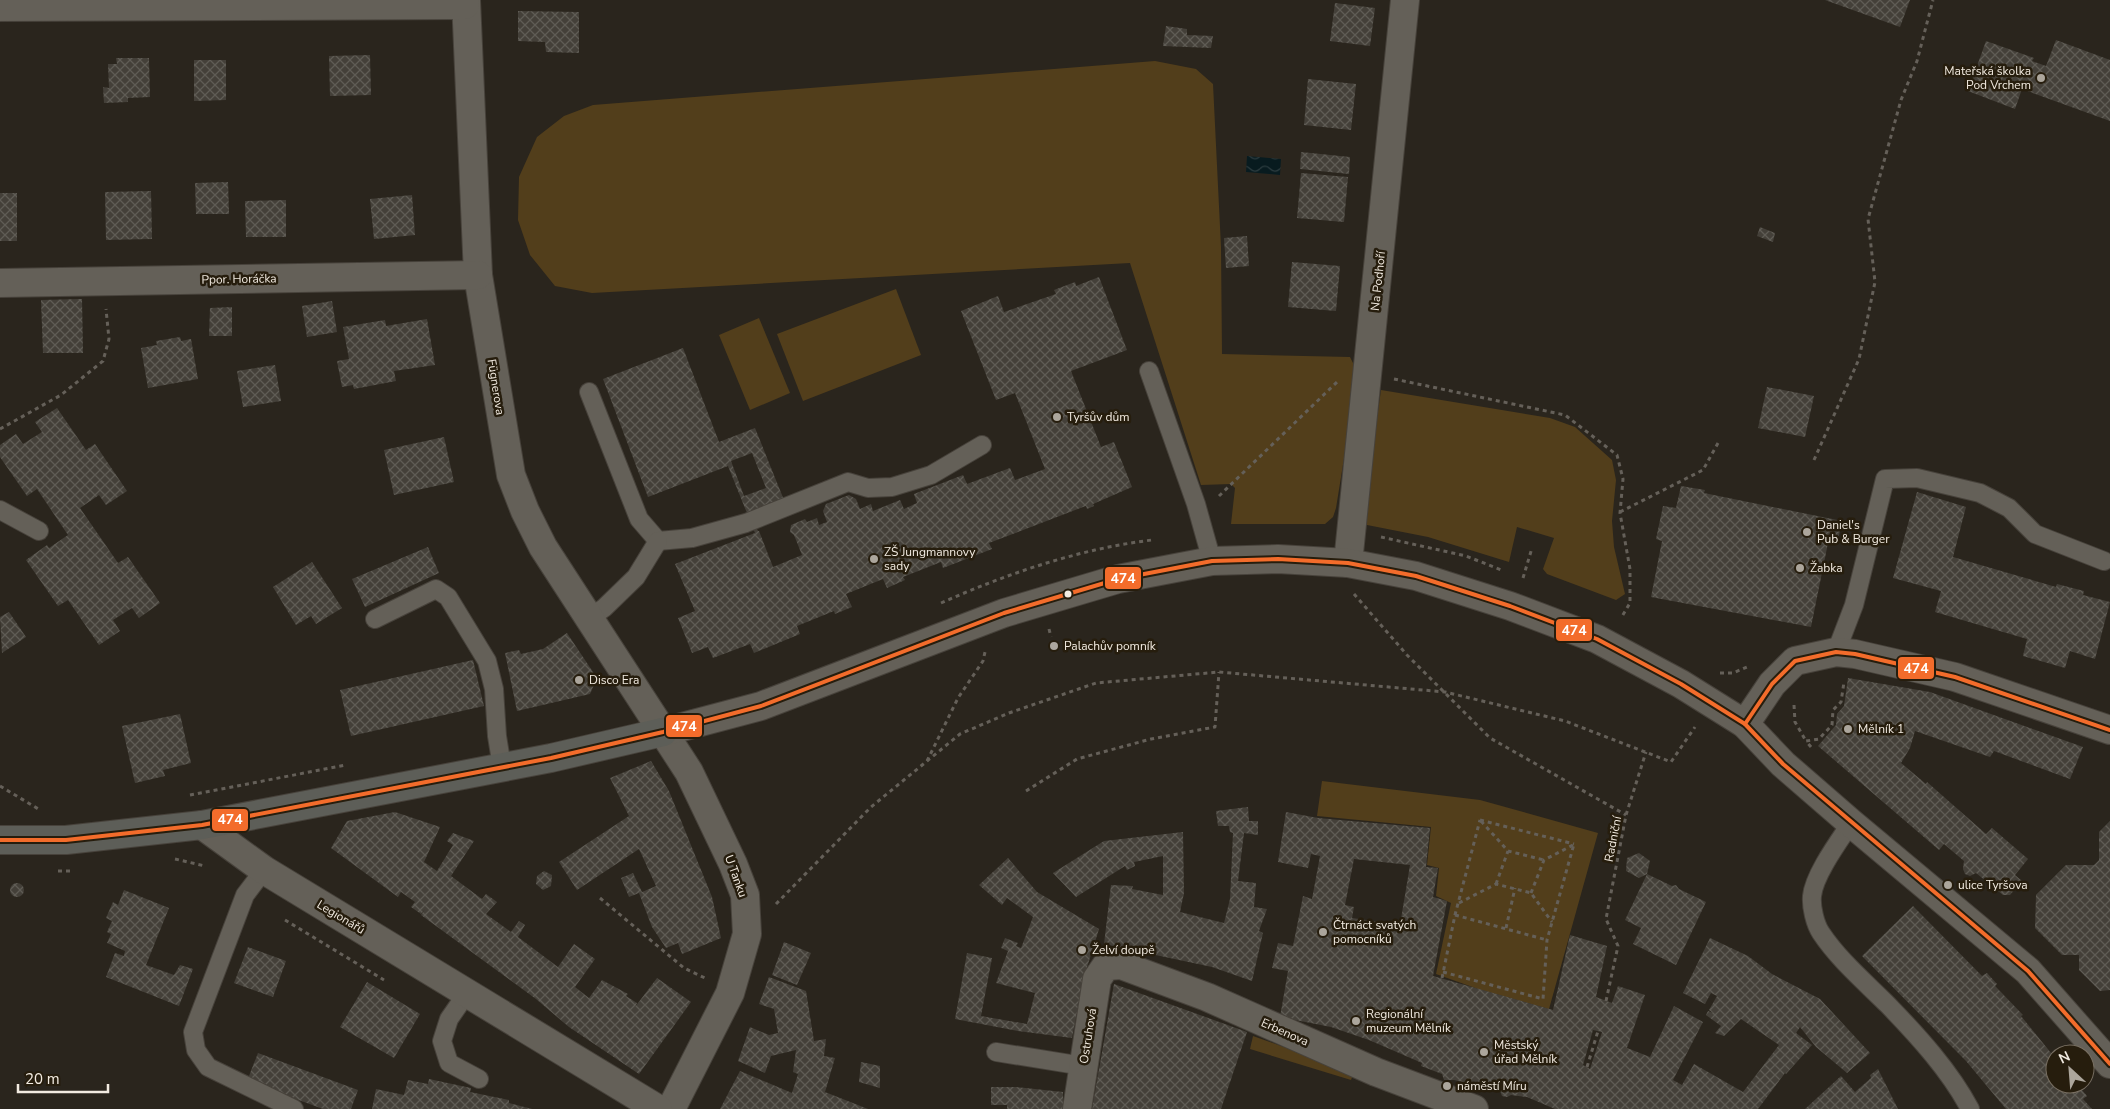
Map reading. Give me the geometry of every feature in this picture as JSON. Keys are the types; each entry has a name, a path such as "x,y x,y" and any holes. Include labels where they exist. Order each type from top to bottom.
{"street":[{"name":"Na Podhoří","path":"1348,563 1370,365 1405,0"},
{"path":"0,7 465,3"},
{"name":"Fügnerova","path":"465,3 478,275 511,475 525,511 543,547 663,732"},
{"name":"Ppor. Horáčka","path":"0,283 478,275"},
{"path":"0,840 66,840 202,825 502,767 663,732 761,706 1004,613 1118,578 1212,562 1278,559 1348,563 1416,576 1510,606 1597,639 1681,684 1744,724 1783,764 2028,971 2110,1064"},
{"path":"1744,724 1772,684 1795,660 1841,663 1855,654 1955,677 2110,730"},
{"name":"U Tanku","path":"663,732 688,772 733,864 745,895 747,934 732,989 671,1109"},
{"name":"Legionářů","path":"202,825 264,870 658,1109"},
{"name":"Erbenova","path":"1106,966 1121,965 1207,996 1376,1072 1466,1108"},
{"name":"Ostruhová","path":"1078,1109 1096,979 1106,966"}],"lane":[{"path":"1149,371 1212,562"},
{"path":"589,392 639,519 658,541"},
{"path":"658,541 692,538 746,523 848,482 868,488 892,486 931,475 982,444"},
{"path":"1841,663 1885,479 1917,478 1980,492 2010,508 2035,534 2104,561"},
{"path":"0,510 39,531"},
{"path":"588,619 604,608 636,577 658,541"},
{"path":"375,619 436,589 448,597 487,661 494,689 497,736 502,767"},
{"path":"1851,823 1827,860 1812,896 1813,910 1820,931 1848,966 1890,1008 1957,1084 1970,1109"},
{"path":"264,870 245,895 193,1032 196,1050 208,1067 294,1109"},
{"path":"467,993 449,1019 442,1041 449,1063 479,1079"},
{"path":"996,1052 1083,1066"}],"path":[{"path":"1814,460 1859,359 1875,282 1868,219 1901,100 1917,61 1933,0"},
{"path":"0,429 61,396 103,361 109,339 102,282"},
{"path":"1198,515 1348,372 1370,365 1564,415 1617,455 1623,479 1620,513 1630,569 1630,603 1621,618 1629,623"},
{"path":"1620,513 1703,470 1718,444"},
{"path":"1523,578 1532,548"},
{"path":"1354,594 1407,654 1490,738 1626,815"},
{"path":"926,762 958,698 984,661 987,642"},
{"path":"1719,673 1732,672 1747,666 1753,660"},
{"path":"1819,739 1832,724 1835,711 1841,702 1841,663"},
{"path":"1026,791 1077,759 1151,739 1215,727 1219,672"},
{"path":"747,934 871,807 960,734 1008,713 1096,683 1219,672 1445,692 1565,721 1671,762 1696,725"},
{"path":"1795,700 1795,722 1806,741"},
{"name":"Radniční","path":"1606,1001 1618,946 1606,919 1626,815 1646,752"},
{"path":"0,786 46,815"},
{"path":"1480,820 1574,844"},
{"path":"1480,820 1508,851 1544,860"},
{"path":"1442,978 1455,915 1480,820"},
{"path":"1531,893 1544,860 1574,844"},
{"path":"1443,972 1543,999 1547,940 1574,844"},
{"path":"1496,884 1508,851"},
{"path":"172,858 204,865 245,895"},
{"path":"1458,903 1496,884 1531,893 1552,922"},
{"path":"1506,928 1515,888"},
{"path":"600,898 684,968 732,989"},
{"path":"1455,915 1547,940"},
{"path":"1588,1068 1598,1031"}],"shaded area":[{"path":"1155,61 1196,69 1213,84 1221,247 1222,354 1350,357 1356,369 1357,378 1336,508 1333,517 1325,524 1231,524 1235,488 1231,484 1201,485 1130,263 592,293 555,286 530,255 518,220 519,177 537,137 564,116 593,105"},
{"path":"896,289 921,355 803,401 777,334"},
{"path":"759,318 790,393 750,410 719,335"},
{"path":"1381,390 1550,418 1575,427 1612,460 1616,480 1612,521 1614,547 1625,594 1616,600 1547,574 1543,569 1554,538 1517,527 1509,562 1428,537 1362,524"},
{"path":"1322,781 1480,800 1598,833 1549,1009 1478,989 1436,974 1451,903 1436,896 1439,868 1427,865 1431,827 1317,816"},
{"path":"1253,1036 1354,1072 1351,1080 1250,1049"}],"water":[{"path":"1247,156 1281,159 1280,175 1246,172"}],"building":[{"path":"1825,0 1910,0 1900,27"},
{"path":"1335,3 1375,8 1370,46 1330,41"},
{"path":"518,11 579,12 579,53 546,52 545,42 518,41"},
{"path":"1166,26 1187,29 1187,35 1213,36 1211,48 1163,46"},
{"name":"Mateřská školka Pod Vrchem","path":"2056,40 2110,60 2110,121 2022,89 2015,109 1968,91 1986,41 2034,58 2032,61 2046,66"},
{"path":"370,55 371,95 330,96 329,56"},
{"path":"116,58 149,58 150,97 128,98 128,102 104,103 103,87 109,88 108,64 117,64"},
{"path":"194,60 226,60 226,100 194,101"},
{"path":"1308,79 1356,84 1351,130 1304,125"},
{"path":"1301,152 1350,157 1349,174 1300,169"},
{"path":"1301,173 1348,177 1344,222 1297,218"},
{"path":"228,182 229,214 196,214 195,183"},
{"path":"151,191 152,239 106,240 105,192"},
{"path":"0,193 17,193 17,241 0,241"},
{"path":"412,195 415,235 374,239 370,199"},
{"path":"286,200 286,237 246,237 245,201"},
{"path":"1760,227 1775,233 1773,242 1757,236"},
{"path":"1247,236 1249,266 1226,268 1224,238"},
{"path":"1292,262 1340,266 1336,311 1288,307"},
{"path":"1099,277 1127,350 1071,371 1101,447 1114,442 1132,487 1093,504 1094,506 1087,509 1086,506 1083,507 989,543 992,549 943,568 941,562 903,577 905,580 887,588 883,579 846,594 852,607 835,614 834,611 797,626 800,634 754,653 750,644 713,658 708,647 692,653 678,618 695,611 675,564 755,533 728,466 648,497 603,379 683,348 719,442 755,428 784,500 750,514 773,567 802,555 794,535 790,532 791,525 805,519 807,522 817,518 819,525 827,522 823,511 826,504 849,495 856,499 860,509 871,504 873,511 900,500 904,509 917,503 914,494 963,475 967,484 1010,468 1015,480 1045,469 1015,393 996,400 961,311 998,296 1004,312 1056,294 1054,290 1075,282 1076,286","holes":["752,453 766,488 744,496 731,461"]},
{"path":"82,299 83,353 43,353 41,300"},
{"path":"332,301 337,332 307,337 302,306"},
{"path":"232,307 232,336 209,336 210,308"},
{"path":"427,319 435,365 394,371 396,381 354,389 353,385 342,387 337,361 349,359 343,327 385,320 386,326"},
{"path":"180,337 181,341 191,339 198,379 148,388 141,348 157,345 156,341"},
{"path":"275,365 281,401 243,407 237,371"},
{"path":"1767,387 1814,396 1805,437 1758,428"},
{"path":"57,408 86,450 95,444 127,491 106,505 99,495 80,508 118,563 128,557 160,603 139,618 132,608 113,620 120,631 99,645 68,600 58,606 26,560 47,545 49,548 68,535 37,489 27,496 0,457 0,445 16,434 23,444 42,432 35,422"},
{"path":"444,437 454,482 394,495 384,450"},
{"path":"1681,486 1705,490 1704,493 1842,521 1838,540 1829,538 1811,627 1651,597 1662,541 1656,539 1663,506 1676,508"},
{"path":"1917,492 1966,507 1953,557 2056,587 2057,584 2084,591 2083,595 2110,602 2095,659 2070,651 2065,668 2023,656 2027,639 1935,612 1941,591 1893,578"},
{"path":"428,547 439,573 365,607 352,579"},
{"path":"312,562 342,608 316,624 311,616 296,625 273,587"},
{"path":"9,612 26,637 2,653 0,617"},
{"path":"567,633 597,678 590,694 517,711 505,653 519,650 521,654 543,649"},
{"path":"473,660 484,706 351,736 340,690"},
{"path":"1848,678 1930,692 2083,747 2070,779 1994,751 1990,757 1915,731 1910,748 1901,763 1926,784 1927,782 1986,834 1992,828 2028,859 2015,875 2022,881 2010,895 2003,895 1976,873 1970,876 1965,874 1963,869 1964,861 1944,844 1939,850 1818,746 1836,725 1837,714 1844,706"},
{"path":"180,714 191,763 163,770 165,776 135,783 122,726"},
{"path":"651,761 669,791 712,897 721,938 682,954 678,943 666,948 652,927 639,893 629,897 621,878 633,873 642,892 656,886 639,849 577,890 559,862 629,816 610,778"},
{"path":"1248,807 1249,821 1258,821 1258,835 1244,833 1238,881 1256,883 1254,907 1267,909 1259,931 1263,933 1252,981 1212,967 1104,944 1111,885 1133,886 1132,889 1163,895 1163,856 1134,862 1135,866 1127,870 1125,866 1076,897 1053,873 1104,841 1183,832 1184,893 1180,912 1224,923 1230,899 1233,833 1230,832 1229,826 1218,826 1216,811"},
{"path":"395,812 440,827 424,862 437,871 453,845 447,841 453,833 474,841 451,876 482,899 486,894 497,902 486,914 511,932 519,921 525,925 518,937 558,967 574,944 595,959 575,987 589,998 602,980 628,994 626,996 637,1003 635,1007 657,978 691,1002 639,1074 569,1027 536,999 421,915 425,909 421,914 411,907 415,902 401,892 398,897 331,848 347,821"},
{"path":"1286,812 1318,818 1430,828 1426,867 1438,868 1433,897 1447,901 1433,976 1553,1010 1570,935 1607,946 1596,997 1612,1003 1618,986 1645,995 1627,1048 1650,1057 1674,1006 1703,1022 1673,1080 1682,1085 1694,1064 1743,1092 1779,1045 1741,1019 1724,1036 1715,1033 1721,1026 1706,1015 1708,1011 1713,1013 1709,1010 1717,996 1711,993 1705,1004 1683,993 1710,938 1748,956 1772,974 1820,999 1870,1053 1847,1073 1816,1047 1800,1027 1796,1033 1812,1045 1785,1073 1758,1109 1555,1109 1527,1097 1502,1096 1500,1091 1454,1080 1444,1080 1442,1074 1421,1066 1422,1063 1369,1040 1331,1027 1280,1017 1288,971 1272,968 1278,943 1293,946 1303,896 1312,899 1320,856 1311,854 1308,868 1278,862","holes":["1354,859 1410,865 1400,925 1352,918 1354,907 1345,905","1593,1030 1602,1032 1590,1069 1583,1065"]},
{"path":"2110,821 2110,990 2100,991 2079,970 2079,955 2062,955 2035,928 2036,895 2066,865 2094,865 2099,860 2099,832"},
{"path":"1639,853 1650,861 1647,874 1639,878 1626,871 1627,858"},
{"path":"1008,858 1037,892 1099,929 1084,977 1072,1038 1018,1031 955,1019 967,953 992,958 981,1016 1027,1024 1035,993 996,983 1008,951 1001,948 1005,938 1018,943 1016,946 1021,948 1033,917 1007,898 1002,905 979,885"},
{"path":"544,871 552,875 551,886 543,890 536,884 537,876"},
{"path":"1647,874 1672,886 1676,885 1679,889 1706,902 1676,965 1633,944 1641,928 1625,920"},
{"path":"14,883 20,883 24,890 20,897 14,897 10,893 10,887"},
{"path":"124,890 169,908 146,965 174,975 180,965 193,969 179,1006 106,977 115,953 124,956 125,951 107,943 111,934 107,932 112,921 106,918 113,902 118,905"},
{"path":"1913,906 1982,976 1987,973 1997,984 1995,986 2023,1015 2021,1016 2045,1046 2045,1094 2085,1094 2087,1096 2083,1099 2092,1109 2006,1109 1966,1061 1862,956"},
{"path":"784,942 811,953 797,985 772,975"},
{"path":"248,947 286,961 273,997 234,983"},
{"path":"769,977 806,991 814,1041 826,1039 824,1056 835,1058 825,1092 868,1109 720,1109 740,1071 792,1093 798,1074 793,1072 796,1050 771,1056 765,1073 738,1061 750,1027 769,1035 778,1033 774,1009 759,1004"},
{"path":"367,982 420,1014 394,1058 340,1027"},
{"path":"1114,984 1247,1032 1221,1109 1092,1109"},
{"path":"258,1053 358,1090 351,1109 323,1109 247,1081"},
{"path":"861,1062 880,1066 880,1088 859,1082"},
{"path":"1878,1069 1898,1109 1805,1109 1841,1076 1855,1092"},
{"path":"429,1079 471,1088 470,1092 509,1100 509,1103 532,1109 372,1109 376,1089 404,1095 408,1080 428,1084"},
{"path":"991,1087 1015,1087 1063,1092 1063,1109 1007,1109 1007,1105 991,1105"}],"transit line":[{"name":"474","path":"0,840 66,840 202,825 551,758 663,732 761,706 1004,613 1118,579 1212,561 1278,559 1348,563 1416,576 1510,606 1597,639 1681,684 1745,724 1783,764 2028,971 2110,1064"},
{"name":"474","path":"1745,724 1772,684 1795,661 1836,652 1855,654 1955,677 2110,730"}],"place":[{"name":"Mateřská školka Pod Vrchem","path":"2041,78"},
{"name":"Tyršův dům","path":"1057,417"},
{"name":"Daniel's Pub & Burger","path":"1807,532"},
{"name":"ZŠ Jungmannovy sady","path":"874,559"},
{"name":"Žabka","path":"1800,568"},
{"name":"Palachův pomník","path":"1054,646"},
{"name":"Disco Era","path":"579,680"},
{"name":"Mělník 1","path":"1848,729"},
{"name":"ulice Tyršova","path":"1948,885"},
{"name":"Čtrnáct svatých pomocníků","path":"1323,932"},
{"name":"Želví doupě","path":"1082,950"},
{"name":"Regionální muzeum Mělník","path":"1356,1021"},
{"name":"Městský úřad Mělník","path":"1484,1052"},
{"name":"náměstí Míru","path":"1447,1086"}]}
